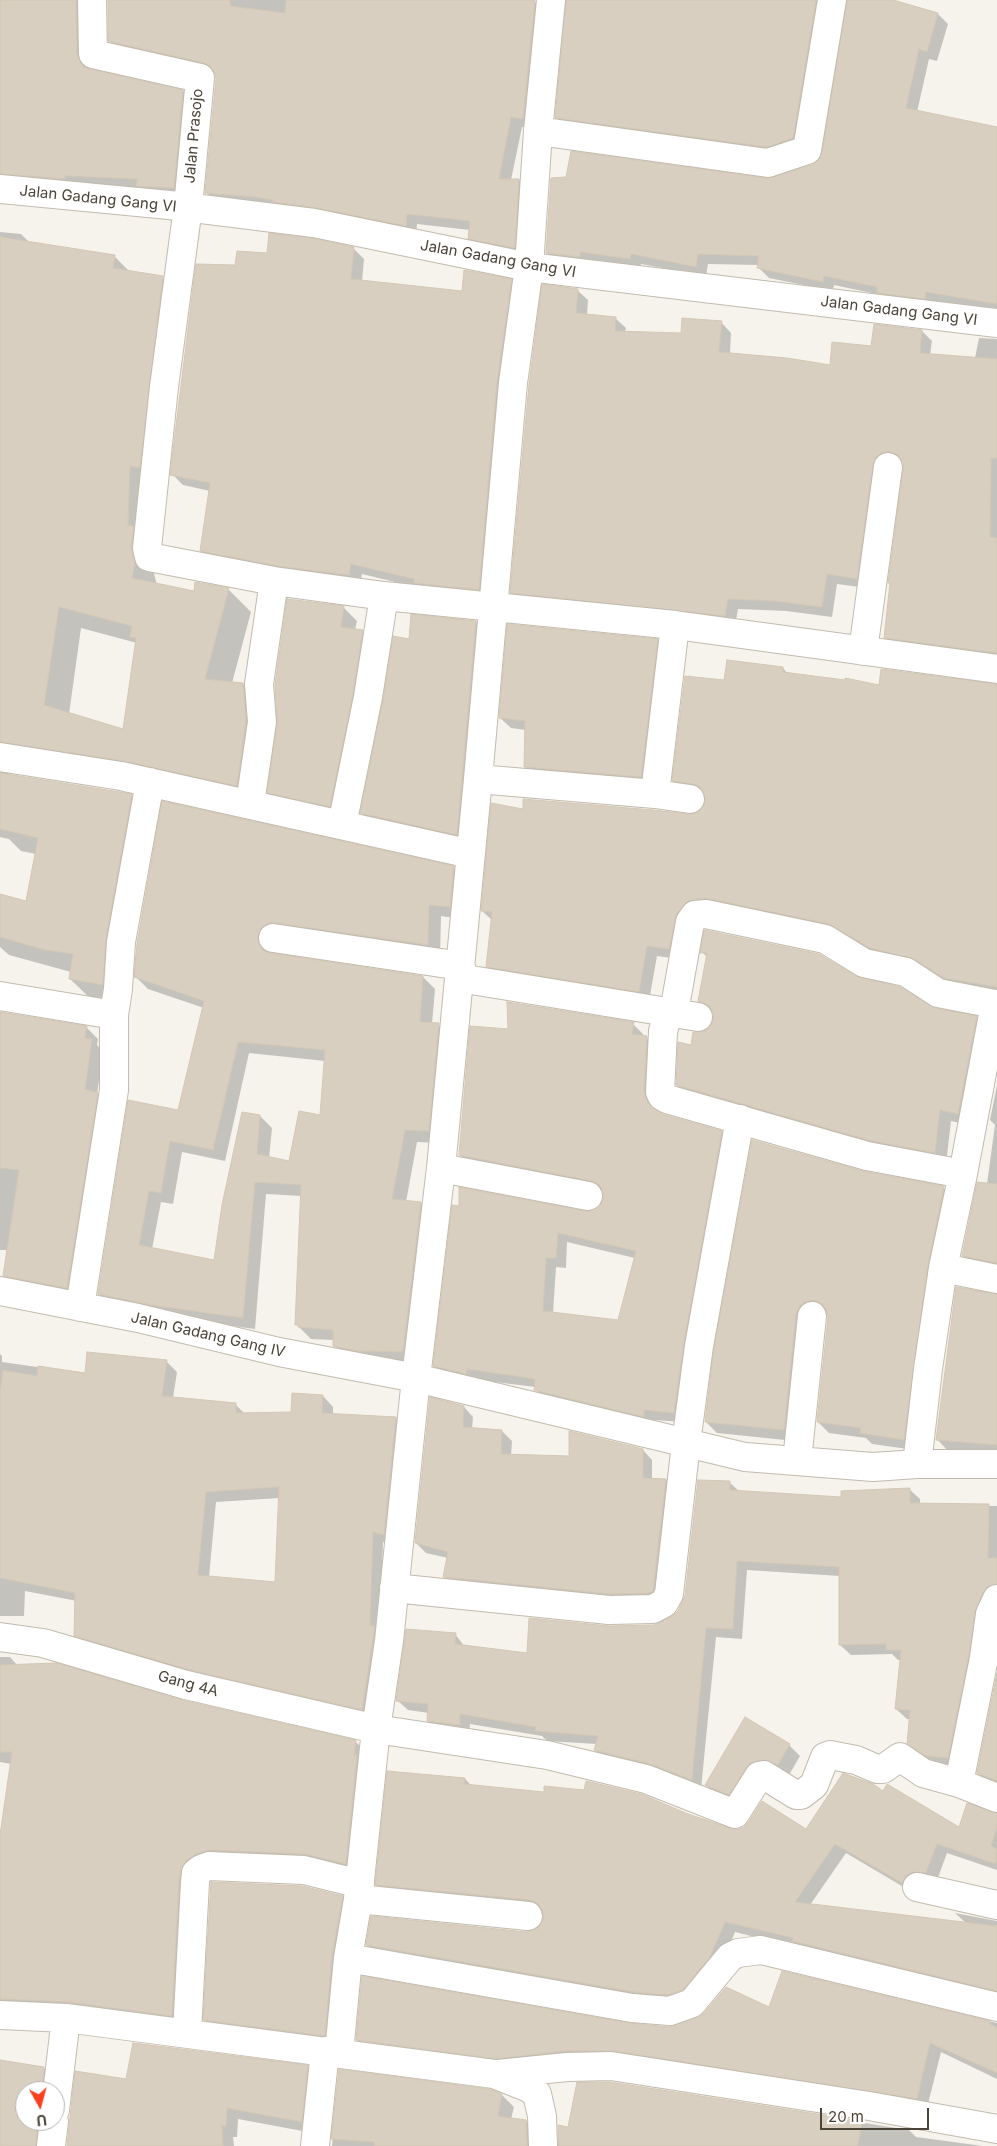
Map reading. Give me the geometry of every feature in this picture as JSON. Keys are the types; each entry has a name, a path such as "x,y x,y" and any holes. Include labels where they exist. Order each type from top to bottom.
{"street":[{"name":"Jalan Prasojo","path":"92,0 93,54 200,78 188,208"},
{"path":"315,2146 359,1892 441,1168 494,607 513,383 529,268 538,131 551,0"},
{"path":"538,131 768,163 807,150 832,0"},
{"name":"Jalan Gadang Gang VI","path":"0,189 314,223 529,268 997,323"},
{"path":"188,208 164,386 147,548 148,555 151,558 274,580 384,596 675,625 997,669"},
{"path":"863,651 888,466"},
{"path":"250,804 262,722 259,684 274,580"},
{"path":"342,825 368,698 384,596"},
{"path":"655,794 675,625"},
{"path":"0,757 150,782 471,854"},
{"path":"478,779 655,794 690,799"},
{"path":"80,1307 114,1090 114,1015 121,942 150,782"},
{"path":"686,1014 690,922 695,915 706,914 825,939 864,963 906,972 938,992 996,1004 943,1268 928,1369 917,1464"},
{"path":"273,938 686,1014"},
{"path":"0,996 114,1015"},
{"path":"686,1014 666,1021 663,1031 660,1092 662,1096 867,1156 963,1174"},
{"path":"394,1588 609,1610 652,1609 664,1604 669,1594 699,1346 740,1119"},
{"path":"441,1168 588,1196"},
{"path":"943,1268 997,1279"},
{"name":"Jalan Gadang Gang IV","path":"0,1291 138,1318 279,1352 416,1378 745,1456 873,1467 917,1464 997,1464"},
{"path":"797,1461 812,1316"},
{"path":"997,1599 990,1614 984,1658 960,1783 997,1798"},
{"name":"Gang 4A","path":"0,1637 43,1643 186,1685 376,1729 556,1757 646,1779 731,1814 735,1814 759,1776 764,1774 796,1795 801,1795 814,1785 825,1757 830,1755 856,1760 877,1769 883,1769 900,1757 923,1772 960,1783"},
{"path":"187,2033 196,1873 209,1866 304,1870 359,1892 528,1916"},
{"path":"917,1887 997,1905"},
{"path":"348,1958 632,2008 670,2011 692,2003 730,1957 738,1953 761,1950 997,2007"},
{"path":"0,2015 66,2018 494,2074 567,2066 611,2066 869,2106 997,2129"},
{"path":"58,2081 66,2018"},
{"path":"494,2074 529,2088 537,2094 542,2116 543,2146"},
{"path":"51,2146 53,2131"}],"building":[{"path":"0,0 76,0 77,54 83,66 183,90 174,188 136,186 137,179 65,176 65,179 0,174"},
{"path":"108,0 230,0 230,6 285,13 286,0 535,0 523,119 511,117 499,179 519,179 515,248 468,239 470,221 407,214 406,226 317,208 272,202 273,200 205,193 216,79 214,72 210,66 203,63 108,41"},
{"path":"566,0 816,0 793,138 767,147 555,118"},
{"path":"847,0 893,0 938,13 927,52 919,49 906,108 997,127 997,304 926,292 925,299 877,293 877,287 824,276 823,282 757,268 759,256 698,254 696,267 631,254 630,259 580,252 580,257 546,253 551,178 566,177 571,151 766,178 812,165 818,160 822,153"},
{"path":"269,233 311,238 354,247 351,279 462,291 464,270 512,279 497,382 479,590 414,583 414,579 351,564 349,575 277,566 200,551 210,483 170,475 196,264 235,265 237,251 267,253"},
{"path":"0,237 115,255 113,268 163,276 140,468 130,466 128,525 134,527 131,547 135,562 132,578 194,591 195,582 229,588 205,679 243,683 246,721 237,786 123,761 0,742","holes":["59,607 132,626 130,637 136,638 123,729 44,705"]},
{"path":"542,284 578,289 576,313 616,317 615,331 681,333 682,318 722,321 719,352 787,358 830,365 832,342 871,346 874,324 922,330 920,353 997,359 997,458 991,458 990,537 997,538 997,653 884,638 890,583 888,583 903,469 903,462 898,455 890,452 883,452 876,457 873,465 857,579 827,574 822,607 775,601 728,599 725,616 510,593 529,385"},
{"path":"287,599 344,606 341,627 363,630 353,694 330,807 267,793 277,724 275,685"},
{"path":"411,614 476,621 457,835 360,813 383,700 393,636 409,639"},
{"path":"507,624 658,639 641,777 524,767 525,721 499,718"},
{"path":"727,660 783,667 783,672 845,680 845,678 879,685 881,669 997,684 997,987 944,978 914,959 870,948 829,924 705,898 688,901 677,913 669,949 647,946 639,992 486,967 492,912 481,911 491,803 523,809 523,799 688,814 696,813 703,808 705,802 704,793 699,786 672,781 685,676 724,680"},
{"path":"0,773 132,794 106,939 103,985 69,979 73,954 45,950 0,937 0,894 26,901 38,838 0,829"},
{"path":"162,801 454,866 450,907 429,905 428,945 275,923 268,923 261,928 258,936 259,944 263,950 271,953 423,976 420,1022 439,1023 429,1131 405,1130 392,1199 421,1202 403,1352 357,1351 333,1346 333,1330 298,1327 298,1325 295,1325 301,1185 255,1182 243,1318 151,1305 98,1294 128,1100 178,1110 204,1001 134,977 137,944","holes":["238,1042 325,1050 320,1115 299,1111 289,1161 257,1154 260,1115 242,1112 222,1205 214,1260 139,1245 149,1191 161,1193 170,1141 213,1150"]},
{"path":"704,930 819,954 856,976 900,987 935,1008 977,1016 958,1114 940,1110 935,1153 871,1141 676,1085 678,1042 691,1045 693,1032 704,1031 710,1027 713,1020 713,1012 708,1005 698,1001 707,953 700,953"},
{"path":"507,1002 634,1022 632,1034 647,1036 644,1091 648,1103 662,1114 722,1131 684,1343 674,1413 644,1410 644,1417 534,1390 535,1379 467,1369 466,1374 433,1366 452,1205 459,1206 459,1187 585,1211 594,1211 600,1206 603,1199 603,1190 598,1184 591,1181 459,1155 470,1026 508,1029","holes":["558,1233 636,1251 618,1320 543,1311 546,1258 556,1258"]},
{"path":"0,1012 87,1026 85,1038 92,1039 85,1089 98,1093 67,1288 3,1276 19,1170 0,1168"},
{"path":"752,1140 863,1171 944,1186 928,1266 904,1440 860,1433 861,1428 817,1422 828,1317 826,1309 822,1304 813,1300 805,1302 800,1306 796,1314 784,1430 705,1422 714,1348"},
{"path":"977,1182 997,1184 997,1263 962,1256"},
{"path":"956,1287 997,1294 997,1445 936,1440"},
{"path":"87,1352 167,1360 162,1396 236,1403 236,1413 291,1412 292,1393 323,1395 322,1413 396,1417 384,1535 373,1532 370,1625 375,1626 362,1710 190,1670 74,1636 75,1593 0,1578 0,1391 3,1370 37,1376 38,1366 85,1373","holes":["279,1487 275,1582 198,1575 206,1492"]},
{"path":"430,1397 464,1406 463,1427 502,1430 501,1454 569,1456 569,1431 643,1449 643,1478 666,1479 653,1591 649,1593 610,1594 443,1577 448,1552 415,1543"},
{"path":"698,1480 730,1481 730,1490 841,1497 841,1491 910,1488 910,1503 989,1504 988,1558 997,1558 997,1584 988,1586 983,1592 975,1612 969,1655 948,1758 926,1756 907,1744 910,1710 895,1709 901,1650 886,1650 886,1644 839,1645 839,1567 737,1561 733,1629 706,1628 692,1780 650,1764 594,1750 598,1736 535,1731 536,1727 460,1714 460,1725 427,1721 428,1704 396,1701 406,1629 456,1633 455,1644 527,1653 529,1618 609,1626 654,1625 671,1617 678,1611 685,1596"},
{"path":"57,1663 182,1700 356,1740 354,1755 357,1755 346,1864 305,1854 210,1850 196,1854 186,1861 179,1880 172,2016 68,2002 0,1999 0,1835 12,1752 0,1752 0,1665"},
{"path":"997,1673 997,1781 977,1773"},
{"path":"745,1717 790,1744 778,1765 762,1760 750,1763 729,1795 705,1785"},
{"path":"387,1771 465,1778 464,1784 544,1792 544,1786 584,1790 586,1781 641,1794 688,1814 736,1830 743,1828 748,1823 762,1801 806,1829 843,1773 873,1784 883,1791 887,1784 959,1827 967,1803 997,1813 997,1827 991,1846 997,1849 996,1864 937,1844 926,1873 912,1872 906,1876 902,1883 835,1844 795,1902 997,1926 997,1991 792,1941 793,1938 725,1922 710,1957 683,1990 668,1995 634,1992 366,1945 371,1916 526,1932 535,1930 543,1918 542,1909 537,1903 530,1900 375,1885"},
{"path":"211,1882 302,1886 343,1896 332,1956 325,2036 203,2020"},
{"path":"782,1971 990,2021 990,2024 997,2028 997,2073 930,2043 917,2099 613,2051 565,2051 496,2059 356,2040 362,1976 629,2023 669,2027 704,2013 726,1987 769,2007"},
{"path":"133,2043 308,2065 302,2122 227,2108 226,2126 222,2126 223,2146 67,2146 75,2071 126,2079"},
{"path":"0,2060 44,2067 43,2081 15,2081 15,2131 37,2131 36,2146 0,2146"},
{"path":"339,2069 490,2089 502,2094 498,2116 526,2120 527,2146 374,2146 375,2142 331,2139"},
{"path":"577,2082 610,2082 862,2121 858,2146 559,2146 558,2125 568,2127"}]}
